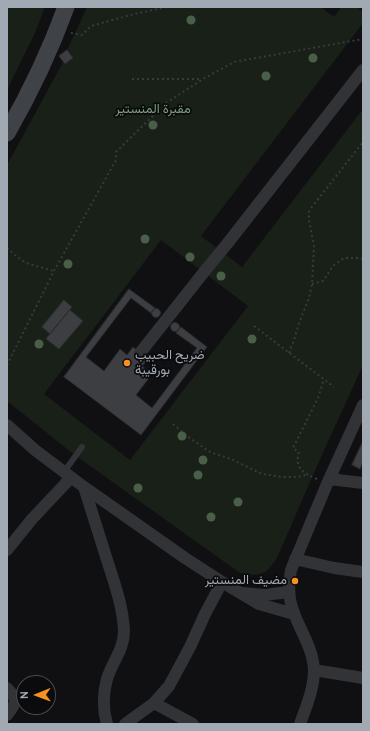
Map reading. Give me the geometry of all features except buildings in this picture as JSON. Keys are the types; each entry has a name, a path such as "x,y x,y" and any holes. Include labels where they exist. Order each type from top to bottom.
{"main road":[{"path":"7,133 34,83 58,31 66,7"}],"street":[{"path":"140,353 363,70"},
{"path":"300,724 309,699 314,670 310,650 291,604 289,581 291,570 329,479 363,405"},
{"path":"7,426 35,450 84,487 222,582 259,604 294,614"},
{"path":"7,550 32,519 66,484 68,475"},
{"path":"329,479 363,483"},
{"path":"84,487 117,590 123,617 123,642 107,679 104,697 107,724"},
{"path":"295,560 363,572"},
{"path":"125,724 154,703 169,686 222,582"},
{"path":"240,593 264,594 289,592"},
{"path":"314,670 363,678"},
{"path":"7,688 15,698 14,705 7,715"},
{"path":"154,703 192,724"}],"lane":[{"path":"68,475 82,447"}],"path":[{"path":"58,31 82,34 91,26 166,7"},
{"path":"7,365 54,271 116,160 116,152 166,103 203,79 234,62 363,39"},
{"path":"132,79 203,79"},
{"path":"289,353 309,298 312,284 314,246 309,212 363,142"},
{"path":"7,248 21,260 29,264 54,271"},
{"path":"312,284 323,280 333,266 344,258 363,259"},
{"path":"254,326 334,387"},
{"path":"173,424 210,452 230,459 262,474 282,477 296,477 306,474 299,466 297,459 299,452 292,448 318,398 324,379"}],"green space":[{"path":"7,7 45,7 35,33 7,90"},
{"name":"مقبرة المنستير","path":"87,7 321,7 334,17 341,7 357,7 363,12 363,23 201,236 242,267 363,109 363,365 277,558 266,571 262,573 253,575 240,573 72,453 7,401 7,165 63,62 59,56 67,50","holes":["161,240 248,306 130,460 44,394"]}],"place":[{"name":"ضريح الحبيب بورقيبة","path":"127,363"},
{"name":"مضيف المنستير","path":"295,581"}]}
